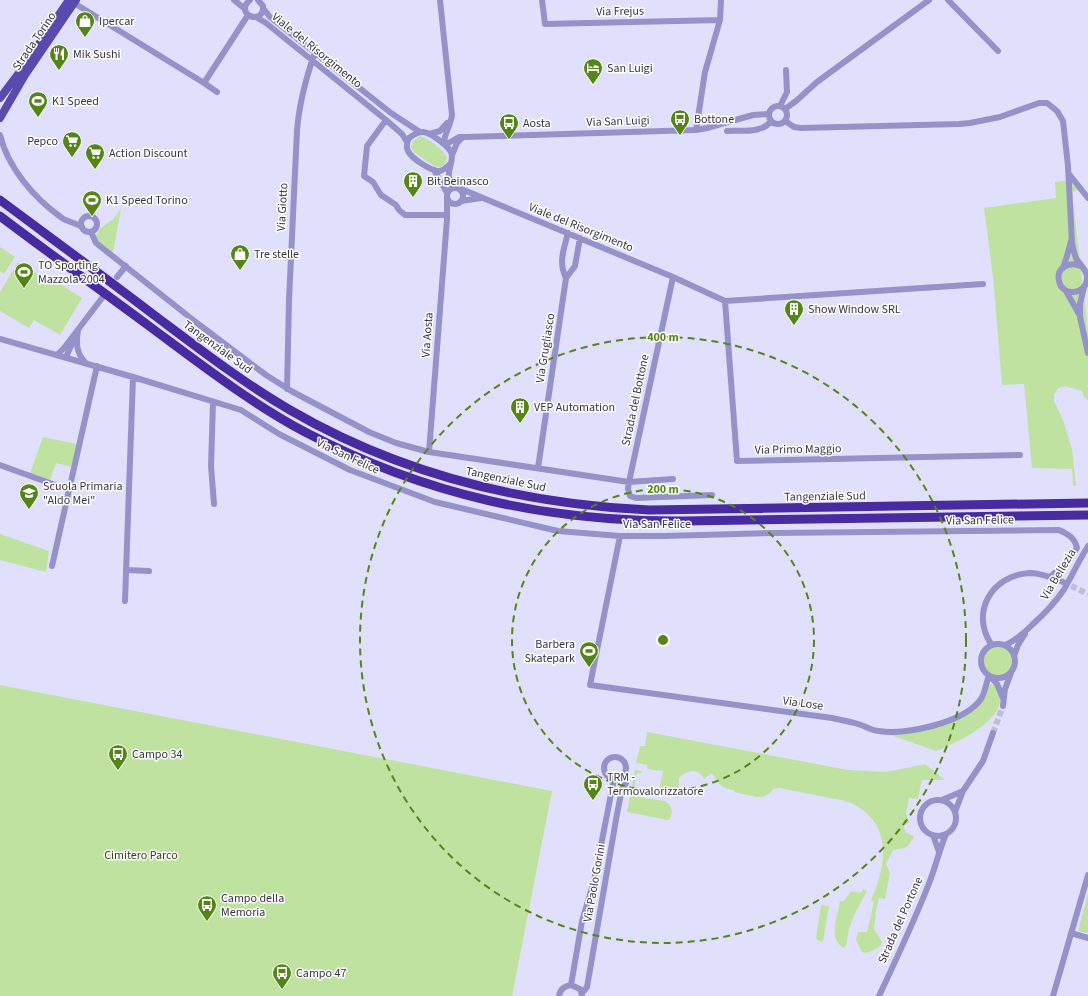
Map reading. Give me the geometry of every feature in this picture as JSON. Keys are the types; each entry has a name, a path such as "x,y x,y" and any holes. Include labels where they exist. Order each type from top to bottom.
{"highway":[{"name":"Tangenziale Sud","path":"0,200 229,371 270,397 333,432 376,452 469,484 555,502 608,508 649,510 1088,503"},
{"name":"Tangenziale Sud","path":"0,216 224,381 281,418 327,443 372,463 424,483 471,497 550,513 626,521 1088,515"},
{"path":"0,222 22,232"}],"main road":[{"name":"Strada Torino","path":"0,98 73,1"},
{"name":"Strada Torino","path":"0,118 25,75 73,1"}],"street":[{"path":"234,0 247,12 256,17 261,14 263,8 260,0"},
{"path":"204,83 247,12 246,4 250,0"},
{"path":"440,0 452,115 450,126 445,135 444,144"},
{"name":"Via Frejus","path":"542,0 545,24 720,20"},
{"path":"696,130 705,72 720,20 721,0"},
{"path":"786,70 787,92 783,108 788,115 785,122 777,125 771,121 769,114 773,107 783,108 796,101 817,82 929,0"},
{"path":"948,0 998,51"},
{"path":"73,1 217,92"},
{"name":"Viale del Risorgimento","path":"263,8 270,17 388,110 420,132 429,134 444,144 452,155"},
{"name":"Viale del Risorgimento","path":"256,17 266,23 402,134 407,142 407,148 411,156 434,170 451,203 458,203"},
{"name":"Via Giotto","path":"287,389 289,300 297,131 299,108 315,52"},
{"path":"342,84 347,78"},
{"path":"785,122 794,127 801,128 965,123 1000,116 1039,103 1047,103 1054,108 1062,118 1069,174 1071,234 1074,254 1085,269 1087,278 1080,304 1080,317 1088,353"},
{"path":"388,110 366,149 364,176 373,182 381,195 396,205 399,210 405,214 446,217"},
{"name":"Via San Luigi","path":"444,144 459,137 696,130 753,114 769,114"},
{"path":"429,134 436,133 444,128 452,115"},
{"path":"727,130 760,129 767,126 771,121"},
{"path":"407,142 412,136 420,132"},
{"path":"0,135 10,160"},
{"path":"458,203 463,194 452,184 449,177 450,164 457,143 465,137"},
{"path":"0,150 10,160 32,191 66,220 82,227 85,232 91,232 96,228 97,222 92,217 80,220 66,220"},
{"path":"434,170 444,170 450,164"},
{"path":"1069,174 1088,198"},
{"path":"447,195 450,189 457,188"},
{"name":"Viale del Risorgimento","path":"457,188 673,277"},
{"name":"Via Aosta","path":"429,452 447,195"},
{"path":"458,203 481,198"},
{"name":"Via Aosta","path":"446,217 452,208 458,203"},
{"path":"82,227 82,222 85,218"},
{"path":"91,232 96,244 266,375 287,389 370,432 396,443 429,452 629,482 673,479"},
{"name":"Via Grugliasco","path":"566,278 561,264 568,233"},
{"path":"1071,234 1070,245 1058,280 1066,291 1080,317"},
{"name":"Via Grugliasco","path":"538,468 566,278 575,266 580,238"},
{"path":"1063,268 1071,264 1085,269"},
{"path":"117,278 126,266"},
{"path":"673,277 725,301 983,284"},
{"name":"Strada del Bottone","path":"629,482 673,277"},
{"path":"1066,291 1076,292 1086,284"},
{"path":"57,355 102,298"},
{"name":"Via Primo Maggio","path":"725,301 737,461 1020,456"},
{"path":"66,357 78,330"},
{"path":"78,330 76,343 78,352 87,363"},
{"name":"Via San Felice","path":"0,338 241,410 279,434 350,470 435,502 558,531 620,536 1059,530 1069,535 1073,539 1077,548 1069,560 1050,577"},
{"path":"52,566 97,366"},
{"path":"125,601 133,377"},
{"path":"213,402 211,466 214,504"},
{"path":"0,465 69,490"},
{"path":"629,482 628,492 632,498 712,495"},
{"name":"Via Lose","path":"620,536 590,685 832,718 877,731 890,732 918,730 934,726 962,713 971,708 982,698 990,677"},
{"name":"Via Bellezia","path":"1005,644 1015,640 1051,607 1063,591 1077,563 1088,546"},
{"path":"126,570 149,571"},
{"path":"1014,656 1012,650 1005,644 991,644 986,634 982,622 984,605 991,593 1001,583 1012,577 1031,573 1050,577 1063,582"},
{"name":"Via Bellezia","path":"1003,706 1006,681 1014,668 1014,656 1018,645 1028,629"},
{"name":"Via Bellezia","path":"991,644 982,652 980,662 985,673 997,684 1003,698"},
{"path":"990,677 1000,678 1011,672"},
{"path":"955,812 963,791 983,761 993,732"},
{"path":"613,757 620,758 625,763 627,770 624,776 614,779 606,774 604,768 606,762 613,757"},
{"name":"Via Paolo Gorini","path":"614,779 594,881 582,922 572,985 577,987 582,995 587,987 617,814 622,789 626,783 624,776"},
{"path":"942,800 951,805 955,812 955,826 946,834 940,836 933,835 926,831 922,826 920,815 926,805 963,791"},
{"name":"Strada del Portone","path":"878,996 927,888 946,834"},
{"path":"933,835 939,852"},
{"path":"1054,996 1088,875"},
{"path":"1071,933 1088,938"},
{"path":"559,996 560,991 564,987 572,985"}],"green space":[{"path":"420,136 432,142 443,151 447,158 444,165 440,167 434,166 415,153 411,148 413,141"},
{"path":"1070,180 1078,190 1072,192 1088,331 1088,400 1084,397 1082,391 1065,386 1058,388 1054,395 1054,401 1063,420 1072,449 1076,486 1073,486 1072,469 1032,468 1024,384 1002,385 993,277 984,208 1056,198 1055,182"},
{"path":"121,208 113,253 100,243 96,235 103,226 113,219"},
{"path":"0,247 15,257 4,274 0,271"},
{"path":"18,262 55,285 57,282 82,298 60,335 34,320 29,328 0,311 0,292"},
{"path":"43,437 77,444 72,467 56,463 50,480 30,473"},
{"path":"0,534 49,551 46,572 0,560"},
{"path":"1001,644 1008,646 1013,651 1015,661 1013,671 1008,676 995,678 988,676 983,671 981,658 983,651 988,646"},
{"path":"991,684 997,688 1000,694 1001,698 998,708 985,724 955,743 936,751 885,733 918,732 972,709"},
{"name":"Cimitero Parco","path":"0,685 552,791 512,996 0,996"},
{"path":"647,732 848,770 886,772 925,764 945,780 922,780 918,799 909,798 906,813 909,823 903,825 906,833 914,837 908,846 893,850 886,864 890,873 885,899 879,898 874,928 881,939 881,945 864,953 856,940 858,932 867,932 874,902 871,900 883,861 881,836 876,824 867,814 852,803 779,788 773,789 769,794 763,797 734,792 734,790 720,785 712,773 704,779 702,775 696,771 685,773 679,778 678,799 668,792 659,790 663,771 647,769 647,765 636,763 640,746 645,746"},
{"path":"635,770 642,771 642,773 637,773 632,796 665,801 669,804 672,811 670,819 668,820 627,812"},
{"path":"863,889 867,891 854,915 849,929 846,946 844,948 836,939 835,933 840,901 844,901 851,891 861,893"},
{"path":"1088,893 1088,933 1078,931"},
{"path":"821,905 829,906 822,942 817,940 816,937"}],"tunnel":[{"path":"1063,582 1088,594"},
{"path":"993,733 1003,706"}],"place":[{"name":"Ipercar","path":"85,38"},
{"name":"Mik Sushi","path":"59,71"},
{"name":"San Luigi","path":"593,85"},
{"name":"K1 Speed","path":"38,118"},
{"name":"Bottone","path":"680,136"},
{"name":"Aosta","path":"509,140"},
{"name":"Pepco","path":"72,158"},
{"name":"Action Discount","path":"95,170"},
{"name":"Bit Beinasco","path":"413,198"},
{"name":"K1 Speed Torino","path":"92,217"},
{"name":"Tre stelle","path":"240,271"},
{"name":"TO Sporting Mazzola 2004","path":"24,289"},
{"name":"Show Window SRL","path":"794,326"},
{"name":"VEP Automation","path":"520,424"},
{"name":"Scuola Primaria \"Aldo Mei\"","path":"29,510"},
{"name":"Barbera Skatepark","path":"589,668"},
{"name":"Campo 34","path":"118,771"},
{"name":"TRM - Termovalorizzatore","path":"593,801"},
{"name":"Campo della Memoria","path":"207,922"},
{"name":"Campo 47","path":"282,990"}]}
